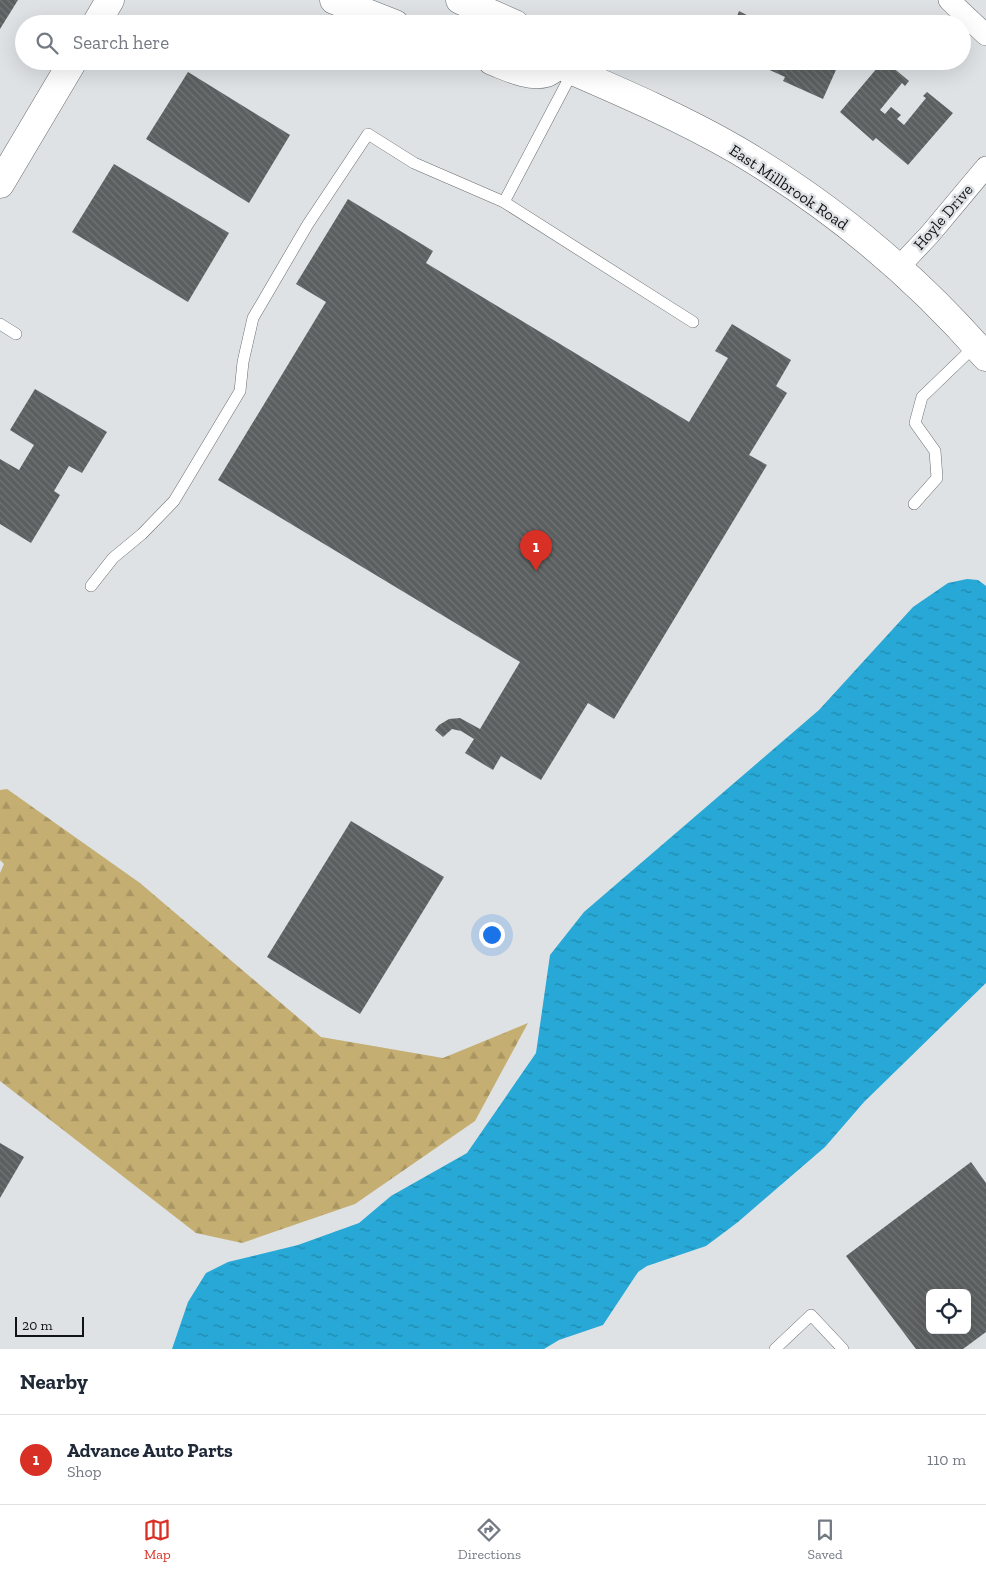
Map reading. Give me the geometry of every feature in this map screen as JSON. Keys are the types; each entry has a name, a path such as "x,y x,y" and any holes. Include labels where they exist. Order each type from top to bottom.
{"main road":[{"path":"101,15 110,0"},
{"path":"334,0 372,15"},
{"path":"460,0 494,15"},
{"path":"0,184 68,70"},
{"path":"516,70 533,73 546,73 554,70"},
{"name":"East Millbrook Road","path":"573,70 666,113 736,150 782,179 834,216 899,267 981,351"}],"street":[{"path":"949,0 965,15"},
{"path":"971,21 986,35"},
{"name":"Hoyle Drive","path":"899,267 930,234 986,166"}],"lane":[{"path":"504,202 562,70"},
{"path":"91,586 113,558 142,534 174,501 240,391 243,362 253,318 308,224 368,134 414,163 504,202 693,322"},
{"path":"0,324 16,334"},
{"path":"914,504 937,478 936,451 915,422 922,397 981,351"},
{"path":"775,1349 811,1315 843,1349"}],"green space":[{"path":"7,789 140,883 321,1037 443,1058 528,1023 475,1121 355,1204 242,1243 196,1233 0,1081 0,873 4,864 0,860 0,790"}],"water":[{"path":"967,579 978,580 986,586 986,983 864,1102 825,1147 738,1222 706,1246 647,1266 638,1272 603,1325 559,1340 544,1349 172,1349 188,1302 206,1273 228,1262 298,1245 359,1223 391,1196 467,1153 536,1053 550,955 584,912 819,710 913,607 948,583"}],"building":[{"path":"0,0 18,0 0,29"},
{"path":"739,11 747,15 737,15"},
{"path":"770,70 836,70 823,99 783,81 785,77"},
{"path":"875,70 896,70 909,81 905,86 902,83 880,110 885,114 891,107 901,115 897,119 904,125 926,98 923,96 927,92 953,113 908,165 876,138 873,141 840,112"},
{"path":"188,72 290,135 249,203 146,139"},
{"path":"114,164 229,233 188,302 72,232"},
{"path":"348,199 433,251 426,263 689,422 728,358 715,351 732,324 791,360 776,386 787,393 749,455 767,465 614,719 588,703 541,780 501,756 493,770 465,753 474,739 461,731 452,729 443,737 435,730 449,719 460,718 480,729 520,662 218,480 326,302 296,284"},
{"path":"35,389 107,432 82,473 69,466 54,491 60,495 31,543 0,524 0,459 19,470 34,445 10,430"},
{"path":"351,821 444,877 360,1014 267,957"},
{"path":"0,1143 24,1157 0,1198"},
{"path":"971,1162 986,1183 986,1332 963,1349 916,1349 846,1256"}],"place":[{"name":"Advance Auto Parts","path":"536,571"}]}
